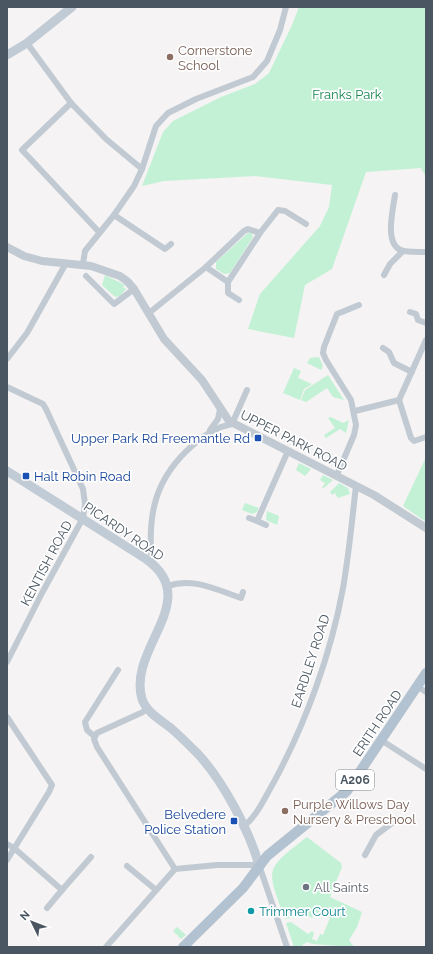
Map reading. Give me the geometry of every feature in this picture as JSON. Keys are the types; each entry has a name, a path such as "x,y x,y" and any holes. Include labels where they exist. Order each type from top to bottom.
{"main road":[{"path":"59,17 67,7"},
{"path":"7,55 27,43 72,7"},
{"name":"PICARDY ROAD","path":"7,471 152,563 160,571 168,586"},
{"path":"168,586 166,608 141,669 139,681 140,690 147,708 188,744 207,765 224,790 255,851 259,865"},
{"name":"ERITH ROAD","path":"259,865 273,851 346,791 381,740 422,690 426,673"},
{"name":"A206","path":"183,947 243,888 259,865"}],"street":[{"path":"83,264 85,250 114,215 134,186 142,168 156,126 168,113 196,99 253,77 267,61 280,30 286,7"},
{"path":"27,43 71,103 106,139 142,168"},
{"path":"71,103 22,150 99,232"},
{"path":"395,195 391,236 397,248 403,251 426,252"},
{"path":"239,300 228,293 228,282 260,233 278,210 285,211 306,224"},
{"path":"114,215 165,249 171,244"},
{"path":"149,313 206,267 244,231 248,229 260,233"},
{"name":"UPPER PARK ROAD","path":"7,247 28,258 65,265 83,264 120,276 134,289 164,339 202,380 220,409 232,424 336,475 408,515 426,528"},
{"path":"384,275 390,264 403,251"},
{"path":"7,359 27,333 65,265"},
{"path":"206,267 228,282"},
{"path":"86,276 114,304 134,289"},
{"path":"336,475 354,435 356,425 355,411 351,400 326,360 323,350 337,314 359,305"},
{"path":"410,312 416,314 418,320 426,323"},
{"path":"426,340 425,347 399,400 411,438 414,441 426,437"},
{"path":"383,348 389,352 394,363 412,372"},
{"path":"7,387 42,404 46,409 84,489 85,504 83,518"},
{"path":"152,563 150,524 160,487 169,470 182,455 209,432 221,426 232,424 247,390"},
{"path":"355,411 399,400"},
{"path":"209,432 218,419 220,409"},
{"path":"257,521 288,451"},
{"name":"EARDLEY ROAD","path":"243,827 253,820 281,768 300,726 319,675 329,644 343,588 356,486"},
{"name":"KENTISH ROAD","path":"7,662 42,593 83,518"},
{"path":"249,518 266,526"},
{"path":"168,586 177,582 193,582 242,595 239,605"},
{"path":"118,670 85,722 86,730 94,736 97,747 175,869"},
{"path":"94,736 96,733 138,714 147,708"},
{"path":"7,717 52,785 7,860"},
{"path":"381,740 426,769"},
{"path":"365,855 376,835 396,820"},
{"path":"7,844 14,848 62,890"},
{"path":"47,908 91,857"},
{"path":"106,947 175,869 217,865 259,865 287,947"},
{"path":"127,866 156,890"}],"green space":[{"name":"Franks Park","path":"299,7 426,7 426,177 421,168 366,172 332,269 305,285 294,338 248,329 260,294 320,226 329,207 332,185 255,176 164,181 142,186 163,132 173,121 221,97 255,84 269,73"},
{"path":"249,232 252,233 253,237 230,273 224,274 216,269 216,262"},
{"path":"105,275 125,285 123,287 126,289 120,296 115,297 102,285"},
{"path":"319,357 323,366 321,370 307,363 310,358"},
{"path":"294,368 301,371 298,378 312,384 304,389 300,400 283,393"},
{"path":"328,375 344,400 333,397 327,388 306,402 301,400 305,390"},
{"path":"331,417 343,423 349,420 346,433 340,429 326,438 324,435 335,428 328,418"},
{"path":"426,457 426,522 403,506"},
{"path":"299,463 311,469 305,476 296,470"},
{"path":"323,475 333,480 322,488 325,483 320,480"},
{"path":"339,483 348,488 350,494 338,498 335,493 332,495 330,492"},
{"path":"245,503 259,508 257,512 252,514 242,510"},
{"path":"267,511 279,516 277,525 266,520"},
{"path":"307,837 341,863 342,867 330,897 362,912 357,927 349,940 354,947 312,944 307,942 300,947 294,947 286,923 291,922 308,934 312,931 314,933 312,939 317,941 320,934 323,935 330,918 315,912 312,918 307,915 285,919 272,880 276,864 282,857"},
{"path":"177,927 186,935 181,939 173,931"}],"place":[{"name":"Cornerstone School","path":"170,57"},
{"name":"Upper Park Rd Freemantle Rd","path":"258,438"},
{"name":"Halt Robin Road","path":"26,476"},
{"name":"Purple Willows Day Nursery & Preschool","path":"285,811"},
{"name":"Belvedere Police Station","path":"234,821"},
{"name":"All Saints","path":"306,887"},
{"name":"Trimmer Court","path":"251,911"}]}
